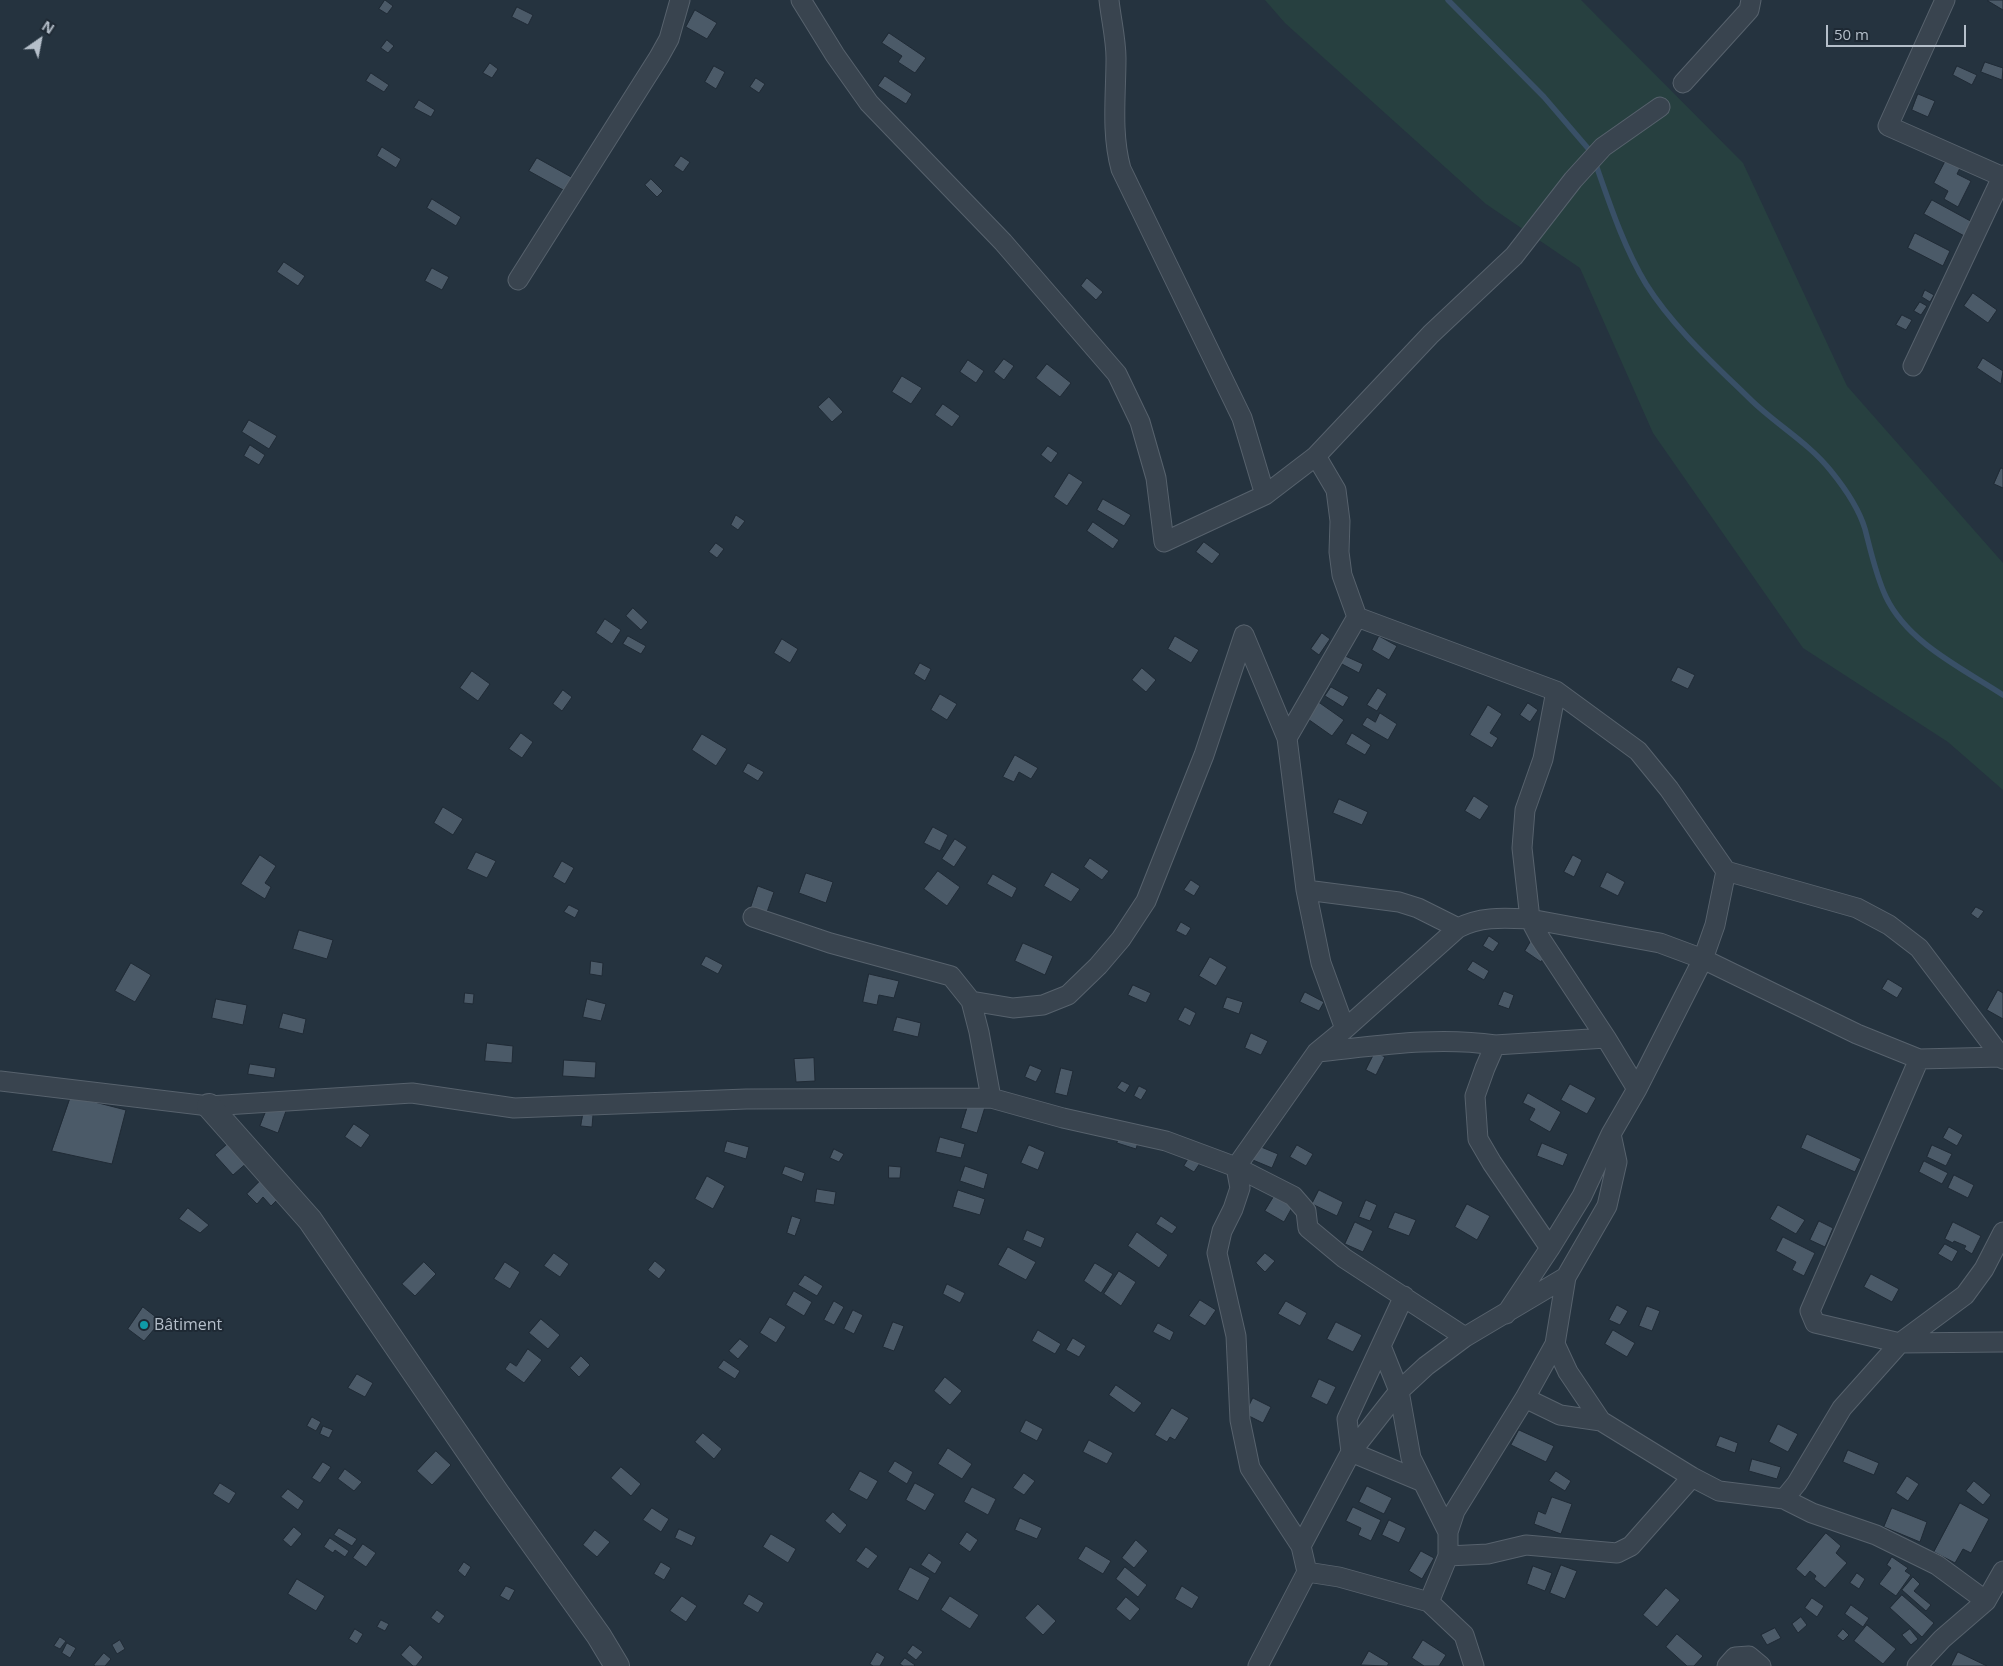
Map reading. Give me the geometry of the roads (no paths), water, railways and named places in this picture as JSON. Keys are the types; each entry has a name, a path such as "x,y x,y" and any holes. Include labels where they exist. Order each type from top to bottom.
{"street":[{"path":"518,280 659,57 669,39 680,0"},
{"path":"801,0 835,55 869,103 1003,242 1117,374 1140,422 1156,478 1164,542 1265,494 1316,456 1431,334 1514,256 1573,180 1603,147 1660,107"},
{"path":"1108,0 1116,55 1114,110 1116,153 1121,169 1242,418 1265,494"},
{"path":"1683,82 1749,10 1751,0"},
{"path":"1913,366 2003,176 1888,126 1945,0"},
{"path":"1316,456 1336,490 1342,575 1358,616 1556,691 1638,751 1669,789 1726,871 1857,908 1889,925 1919,948 2002,1058"},
{"path":"1287,738 1358,616"},
{"path":"971,1001 1013,1008 1043,1005 1068,994 1098,966 1121,939 1146,900 1204,755 1244,635 1287,738 1306,890 1321,963 1345,1029"},
{"path":"1556,691 1542,759 1525,810 1522,848 1530,919 1540,938 1637,1089"},
{"path":"1506,1314 1582,1196 1611,1134 1637,1089 1703,959 1716,925 1726,871"},
{"path":"1306,890 1399,902 1418,908 1458,928"},
{"path":"753,917 830,943 951,976 971,1001 979,1032 991,1098"},
{"path":"1258,1666 1307,1572 1301,1546 1250,1468 1240,1420 1236,1336 1217,1253 1222,1231 1233,1209 1240,1188 1236,1167 1317,1052 1458,928 1472,921 1499,918 1530,919 1660,943 1703,959 1857,1034 1919,1059 2002,1058"},
{"path":"1317,1052 1424,1041 1477,1042 1495,1045 1606,1038"},
{"path":"1495,1045 1484,1068 1475,1096 1478,1139 1492,1163 1550,1248"},
{"path":"1919,1059 1810,1311 1815,1323 1900,1343 2003,1342"},
{"path":"0,1081 209,1106 412,1093 514,1108 746,1098 991,1098 1063,1118 1166,1141 1236,1167 1293,1196 1306,1211 1308,1228 1344,1258 1465,1337"},
{"path":"209,1106 310,1220 497,1493 599,1636 617,1666"},
{"path":"1429,1602 1448,1556 1448,1532 1455,1511 1525,1398 1555,1344 1566,1277 1607,1206 1617,1162 1611,1134"},
{"path":"1784,1499 1797,1483 1842,1408 1900,1343 1965,1295 1984,1269 2003,1232"},
{"path":"1301,1546 1350,1452 1399,1391 1426,1366 1465,1337 1566,1277"},
{"path":"1350,1452 1347,1419 1404,1296"},
{"path":"1555,1344 1568,1372 1601,1421"},
{"path":"1381,1346 1399,1391 1411,1458 1448,1532"},
{"path":"1525,1398 1560,1415 1601,1421 1692,1477 1720,1490 1784,1499 1812,1513 1876,1536 1937,1565 1986,1601"},
{"path":"1350,1452 1423,1482"},
{"path":"1448,1556 1488,1554 1526,1545 1617,1553 1631,1546 1692,1477"},
{"path":"1917,1666 1942,1639 1986,1601 2003,1571"},
{"path":"1307,1572 1339,1577 1429,1602 1464,1635 1474,1666"},
{"path":"1727,1666 1735,1657 1749,1656 1761,1666"}],"waterway":[{"path":"1448,0 1544,97 1592,153"},
{"path":"1595,162 1611,209 1638,270 1668,315 1708,358 1759,407 1812,451 1831,471 1846,491 1865,529 1879,581 1896,613 1908,628 1937,653 2003,695"}],"place":[{"name":"Bâtiment","path":"144,1325"}]}
